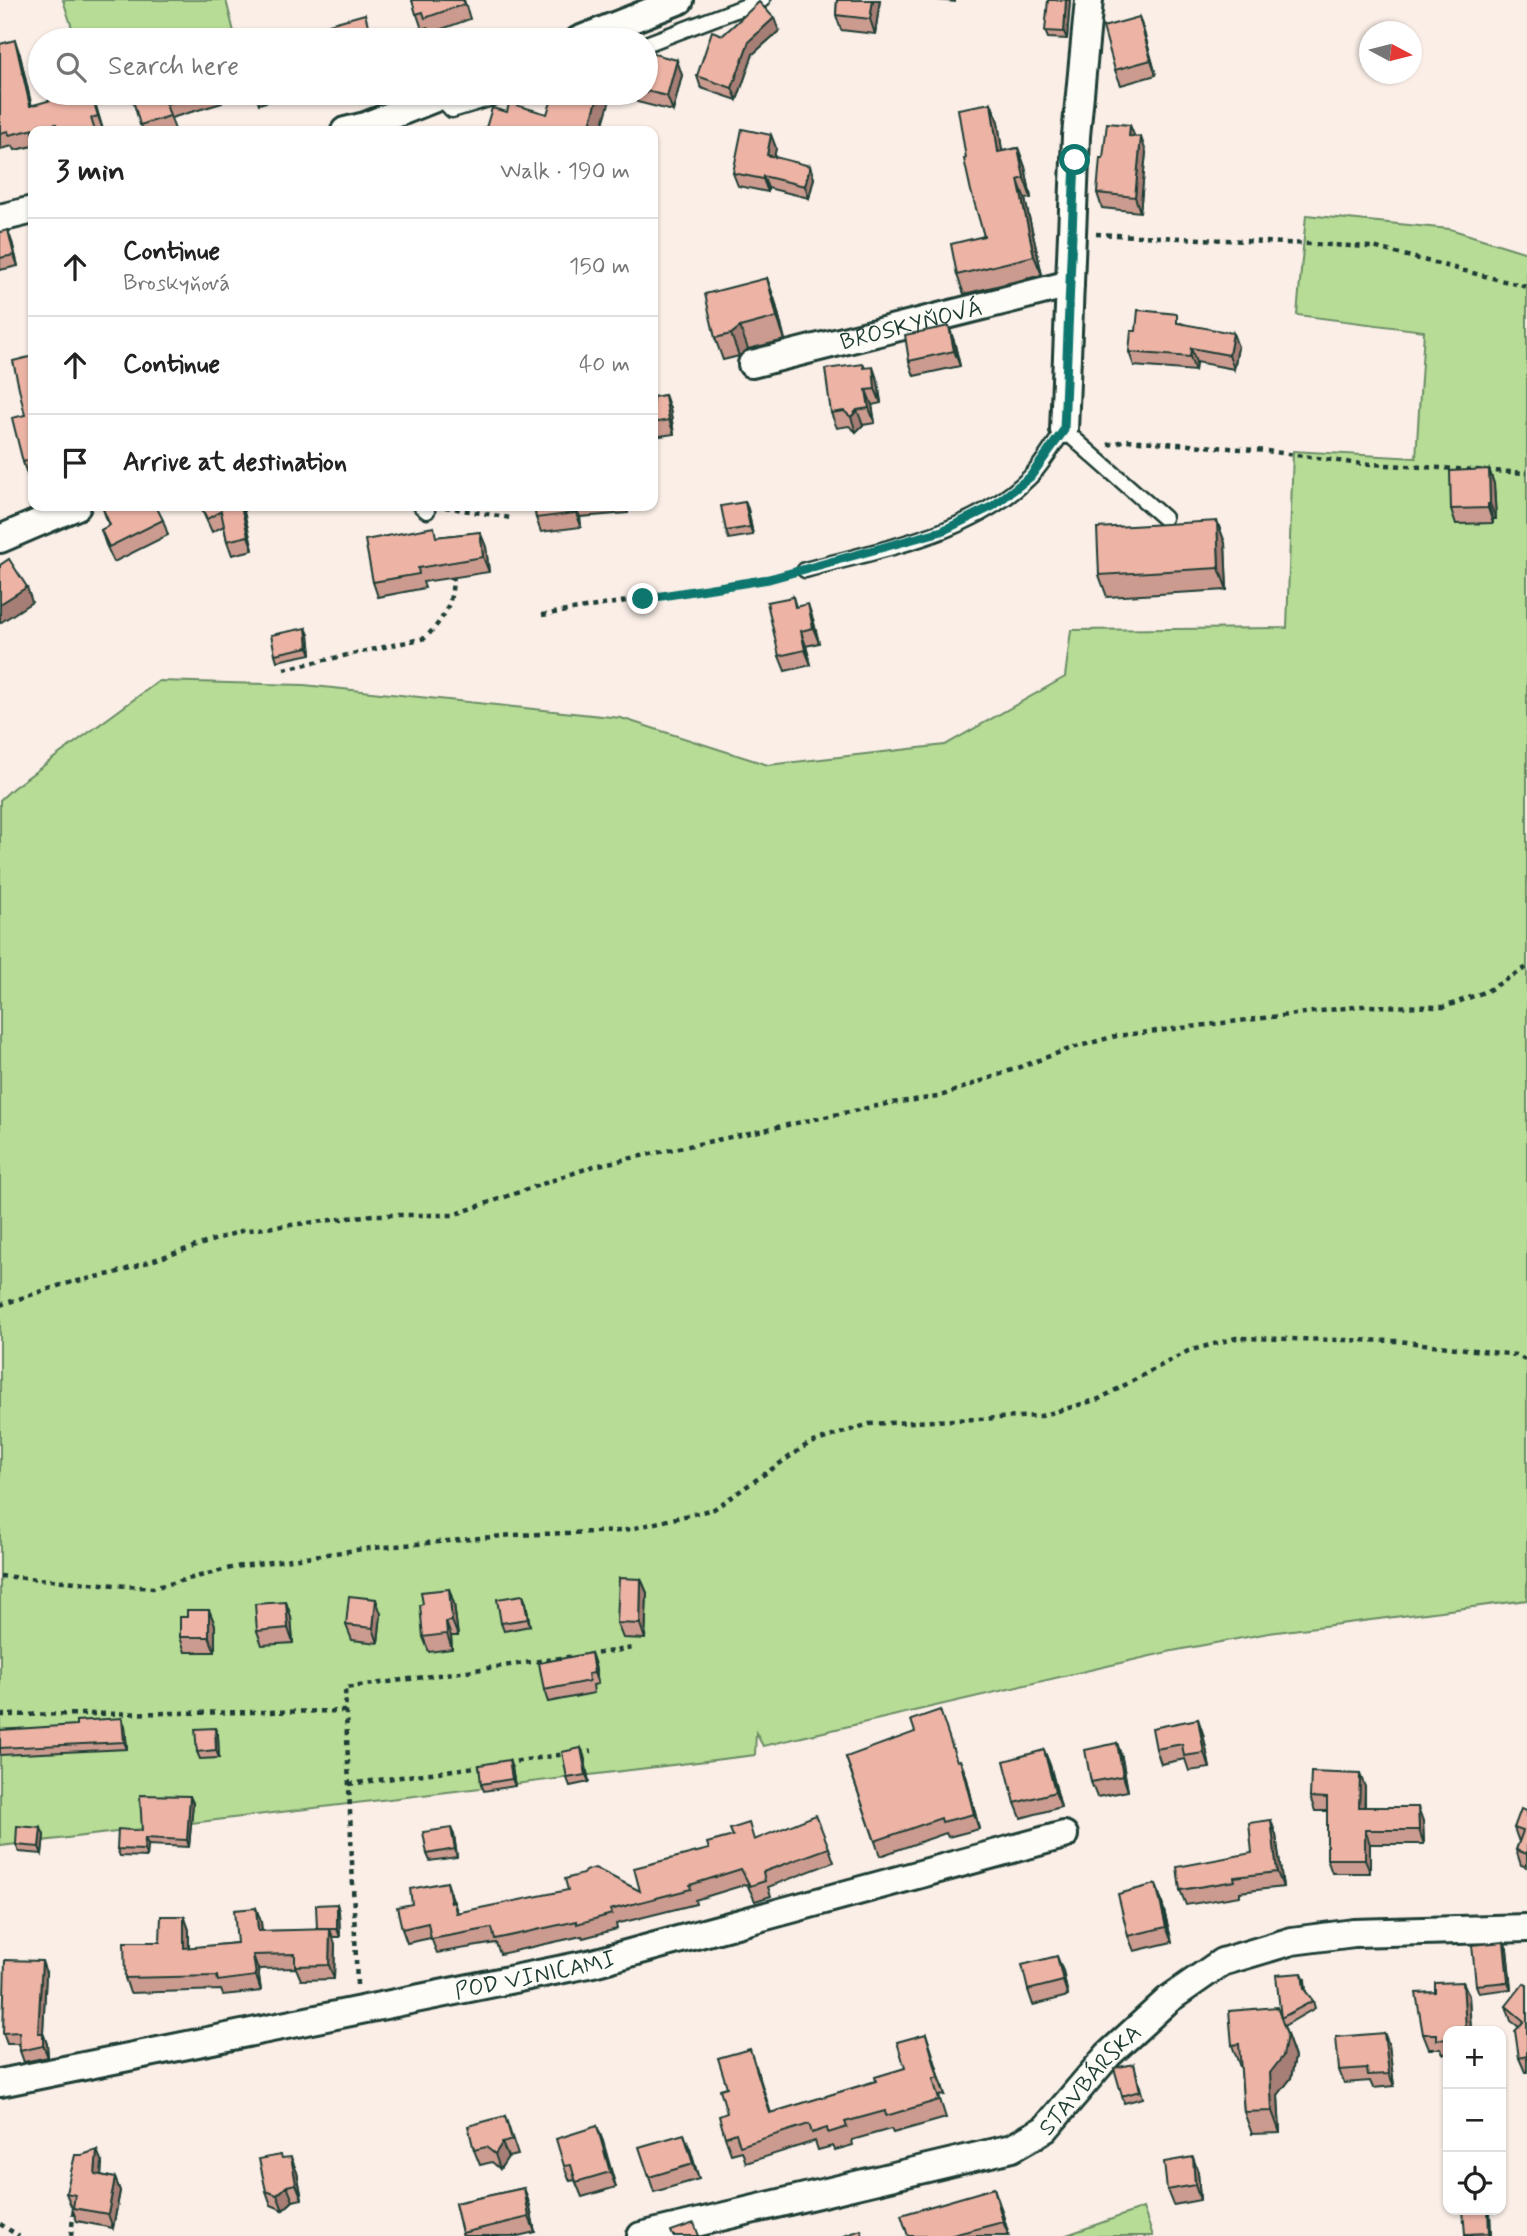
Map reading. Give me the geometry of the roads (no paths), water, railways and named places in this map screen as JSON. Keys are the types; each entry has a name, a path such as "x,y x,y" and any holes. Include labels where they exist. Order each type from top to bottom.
{"street":[{"path":"609,28 680,0"},
{"path":"1064,430 1076,136 1089,0"},
{"path":"369,126 420,105"},
{"path":"0,218 28,211"},
{"name":"BROSKYŇOVÁ","path":"752,364 1070,284"},
{"path":"0,539 65,511"},
{"name":"POD VINICAMI","path":"0,2083 593,1963 1064,1835"},
{"name":"STAVBÁRSKA","path":"641,2236 1012,2148 1045,2130 1108,2054 1169,1999 1222,1962 1292,1941 1354,1933 1527,1928"}],"lane":[{"path":"658,39 762,0"},
{"path":"449,105 452,110 468,105"},
{"path":"805,570 942,531 993,506 1030,477 1064,430 1164,518"}]}
